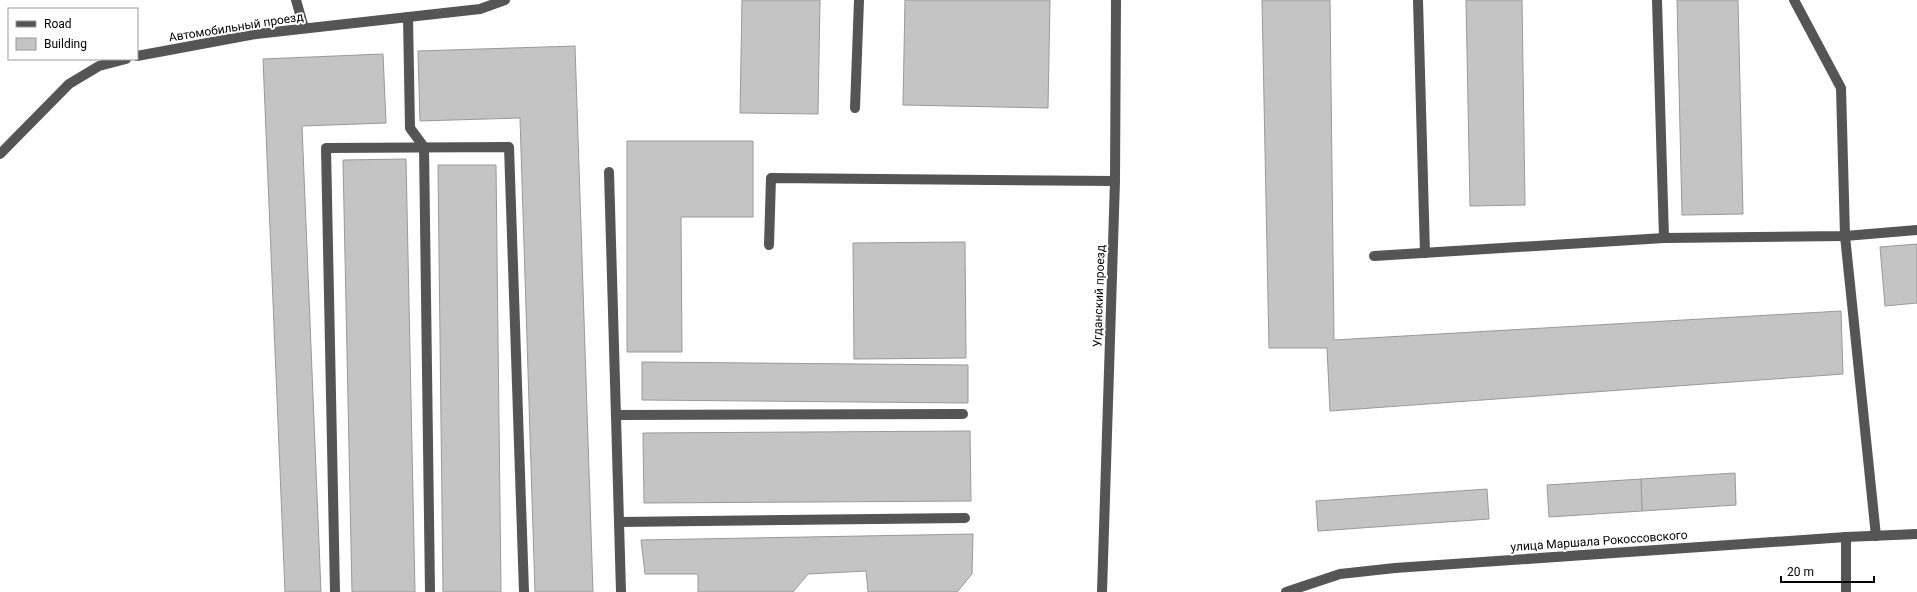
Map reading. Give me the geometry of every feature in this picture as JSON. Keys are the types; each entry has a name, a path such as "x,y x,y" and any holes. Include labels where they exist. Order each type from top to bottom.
{"street":[{"path":"296,0 304,28"},
{"name":"Автомобильный проезд","path":"138,56 256,34 480,9 505,0"},
{"path":"855,108 859,0"},
{"name":"Угданский проезд","path":"1102,592 1116,181 1116,0"},
{"path":"1418,0 1425,253"},
{"path":"1657,0 1664,238"},
{"path":"1794,0 1841,88 1845,236 1876,536"},
{"path":"408,17 410,128 424,148 430,592"},
{"path":"0,154 69,84 99,66 122,60"},
{"path":"335,592 326,148 509,147 524,592"},
{"path":"609,172 621,592"},
{"path":"769,246 772,178 1116,181"},
{"path":"1374,256 1664,238 1845,236 1917,230"},
{"path":"616,415 964,414"},
{"path":"619,522 965,518"},
{"name":"улица Маршала Рокоссовского","path":"1286,592 1340,574 1395,568 1846,537 1917,534"},
{"path":"1846,537 1846,592"}],"building":[{"path":"742,0 820,0 818,114 740,113"},
{"path":"905,0 1050,0 1048,108 903,105"},
{"path":"1262,0 1330,0 1334,340 1841,311 1843,374 1330,411 1327,348 1269,348"},
{"path":"1466,0 1522,0 1525,205 1470,206"},
{"path":"1677,0 1738,0 1743,214 1682,215"},
{"path":"575,46 593,592 535,592 520,118 420,121 418,51"},
{"path":"383,54 386,123 302,126 321,592 285,592 263,59"},
{"path":"627,141 753,141 753,217 681,217 682,352 627,352"},
{"path":"406,159 415,592 352,592 343,160"},
{"path":"438,165 496,165 501,592 443,592"},
{"path":"965,242 966,358 854,359 853,243"},
{"path":"1917,244 1917,303 1885,306 1880,247"},
{"path":"642,362 968,365 968,403 642,400"},
{"path":"970,431 971,501 644,503 643,433"},
{"path":"1735,473 1736,505 1642,511 1641,479"},
{"path":"1641,479 1642,511 1549,517 1547,485"},
{"path":"1487,489 1489,519 1318,531 1316,501"},
{"path":"973,534 972,574 957,592 868,592 866,571 808,574 793,592 698,592 698,574 645,574 641,540"}]}
